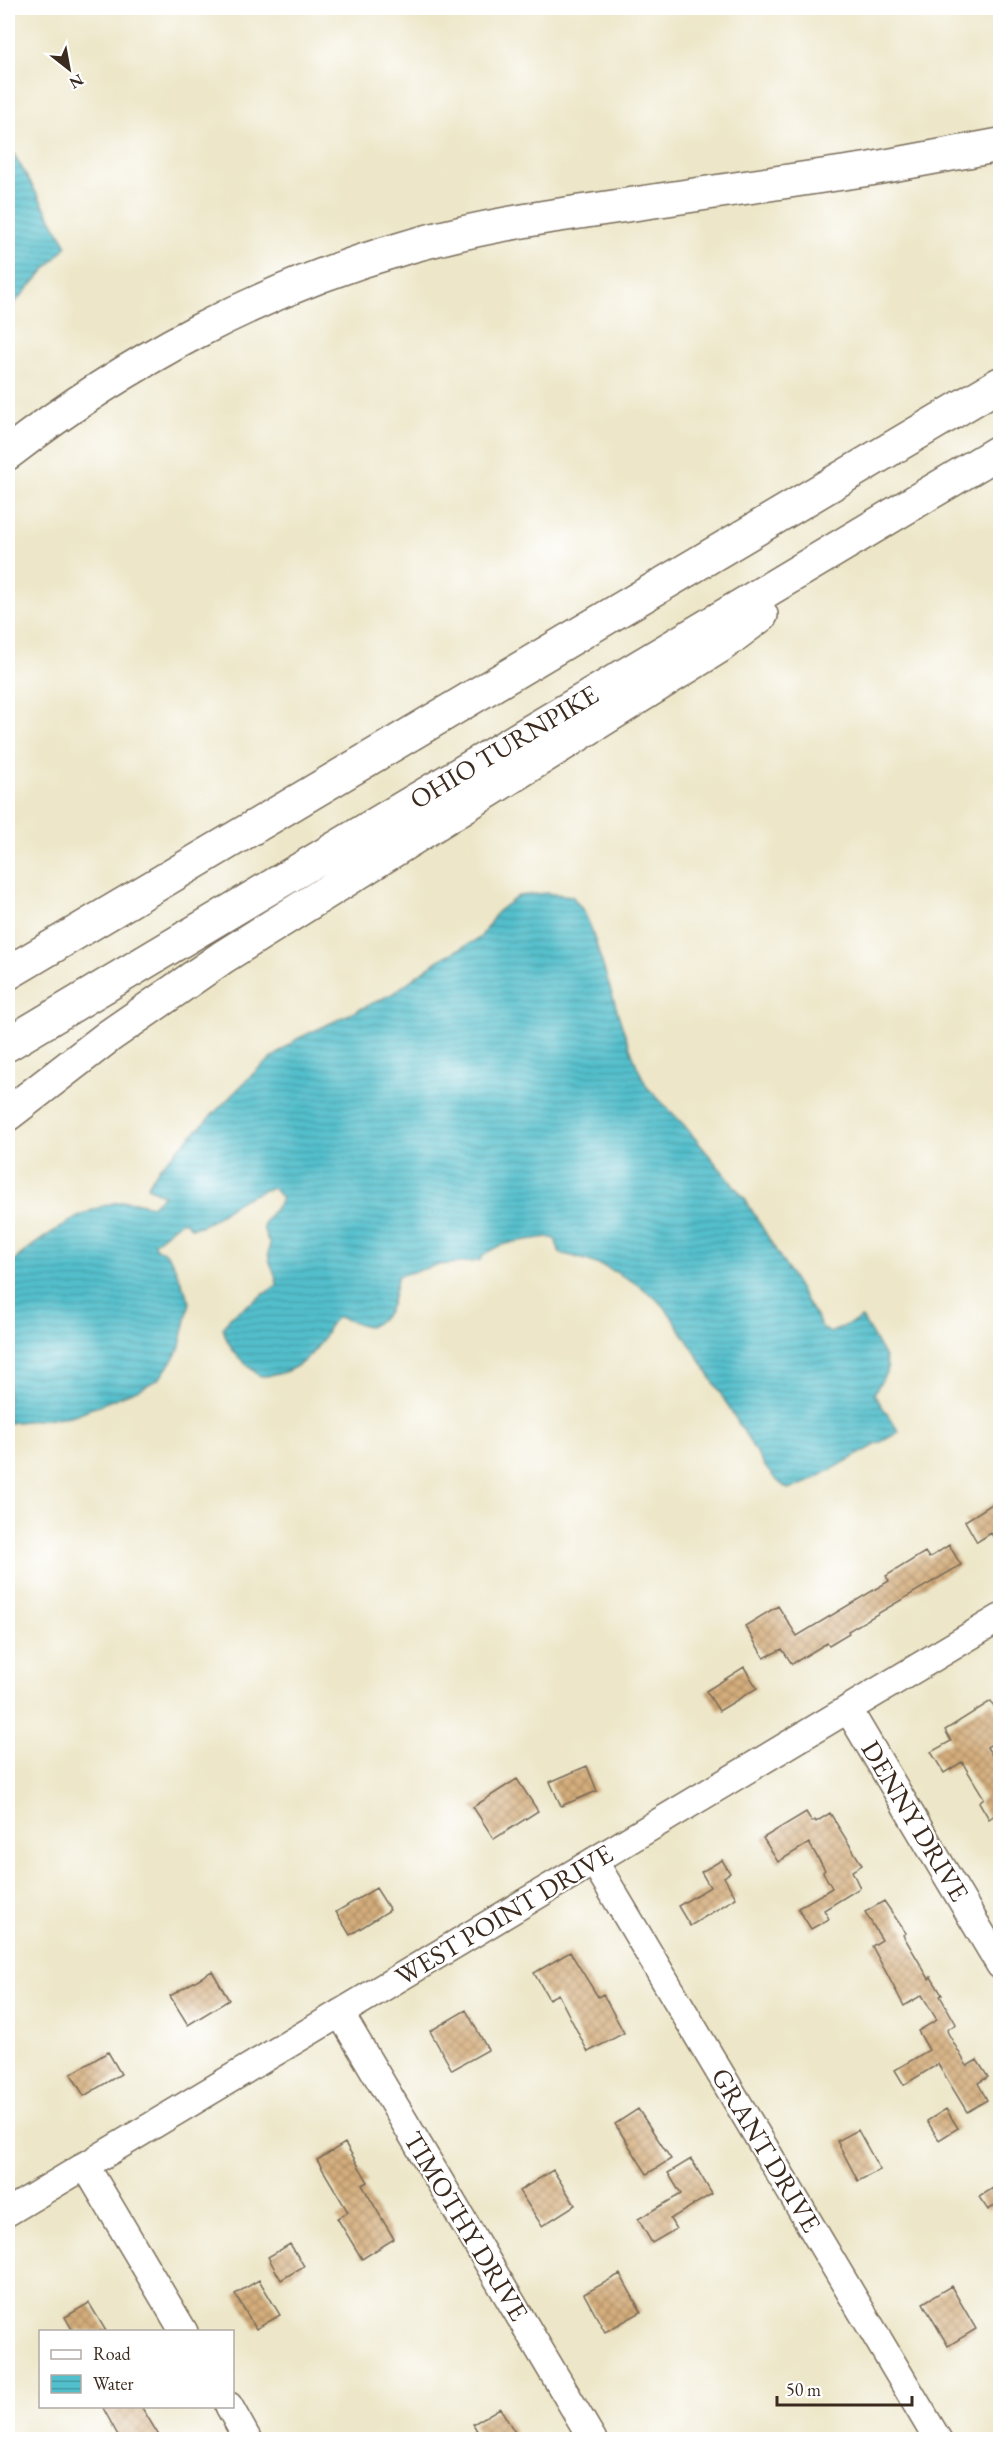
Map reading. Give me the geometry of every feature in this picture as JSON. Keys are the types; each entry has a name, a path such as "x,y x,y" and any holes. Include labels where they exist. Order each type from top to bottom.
{"highway":[{"path":"8,453 72,405 140,362 184,338 309,281 405,248 536,218 870,169 1000,145"},
{"path":"8,973 1000,384"},
{"name":"OHIO TURNPIKE","path":"8,1044 1000,451"},
{"path":"8,1114 109,1036 223,957 720,646 912,503"}],"street":[{"name":"WEST POINT DRIVE","path":"8,2212 1000,1618"},
{"name":"DENNY DRIVE","path":"848,1709 1000,1965"},
{"name":"GRANT DRIVE","path":"594,1861 938,2439"},
{"name":"TIMOTHY DRIVE","path":"339,2013 593,2439"},
{"path":"85,2165 183,2330"},
{"path":"230,2408 248,2439"}],"water":[{"path":"8,144 67,246 8,310"},
{"path":"546,893 572,896 584,912 622,1026 647,1087 684,1125 745,1199 822,1327 830,1333 862,1318 884,1355 888,1369 874,1394 899,1432 807,1483 788,1489 763,1463 699,1358 665,1308 643,1288 617,1273 603,1266 560,1253 555,1239 547,1237 519,1241 492,1249 479,1261 438,1265 398,1276 391,1306 384,1317 369,1327 338,1317 330,1325 316,1348 303,1361 288,1370 260,1376 233,1350 223,1328 230,1317 277,1285 268,1255 270,1244 264,1229 266,1220 282,1198 273,1188 242,1200 204,1224 191,1228 186,1222 180,1222 154,1243 156,1249 165,1252 173,1263 190,1302 179,1350 160,1378 142,1388 72,1416 8,1423 8,1266 60,1227 105,1205 123,1201 151,1206 164,1195 147,1187 158,1169 257,1070 297,1039 392,994 437,961 480,938 497,912 518,896"}],"building":[{"path":"1000,1499 1000,1548 991,1533 977,1542 965,1521"},
{"path":"949,1545 961,1565 848,1631 849,1633 829,1645 827,1643 792,1664 782,1649 764,1658 745,1626 778,1606 797,1636 889,1581 886,1576 925,1552 929,1558"},
{"path":"744,1667 757,1688 719,1711 706,1691"},
{"path":"991,1701 1000,1717 1000,1739 987,1747 1000,1769 1000,1825 995,1815 989,1819 979,1802 984,1798 962,1762 944,1773 931,1752 951,1741 945,1730"},
{"path":"587,1766 597,1791 561,1806 550,1782"},
{"path":"517,1779 538,1811 494,1839 473,1807"},
{"path":"806,1812 812,1822 830,1813 862,1865 852,1871 860,1888 824,1910 829,1919 811,1929 798,1908 832,1888 823,1872 825,1870 809,1843 778,1862 763,1838"},
{"path":"722,1860 730,1873 724,1877 736,1898 690,1926 678,1906 710,1887 701,1872"},
{"path":"376,1888 390,1910 350,1935 336,1912"},
{"path":"884,1901 906,1933 903,1935 929,1979 931,1977 942,1995 940,1996 956,2024 947,2030 948,2033 967,2066 977,2060 988,2077 978,2083 987,2100 967,2112 938,2064 904,2085 895,2070 929,2050 918,2031 937,2020 922,1995 904,2006 872,1946 882,1940 865,1912"},
{"path":"570,1952 598,1997 603,1994 624,2033 588,2052 558,1994 549,1999 534,1973"},
{"path":"212,1971 229,2000 188,2025 170,1996"},
{"path":"466,2010 488,2050 452,2070 430,2031"},
{"path":"108,2052 121,2074 84,2096 71,2074"},
{"path":"638,2109 671,2159 647,2174 615,2124"},
{"path":"946,2109 958,2128 939,2140 927,2121"},
{"path":"858,2130 880,2170 858,2181 837,2141"},
{"path":"345,2143 368,2182 362,2185 394,2239 362,2259 337,2218 348,2212 317,2160"},
{"path":"691,2159 712,2194 670,2219 676,2229 652,2243 638,2219 681,2194 668,2173"},
{"path":"553,2170 575,2205 542,2226 519,2191"},
{"path":"993,2188 1000,2203 988,2210 979,2197"},
{"path":"290,2244 304,2266 281,2280 268,2257"},
{"path":"620,2274 641,2312 605,2332 584,2294"},
{"path":"259,2280 280,2315 256,2329 235,2294"},
{"path":"951,2286 976,2329 948,2346 923,2303"},
{"path":"89,2303 105,2330 72,2330 65,2317"},
{"path":"103,2408 142,2408 161,2439 120,2439"},
{"path":"500,2408 519,2439 482,2439 473,2424"}]}
